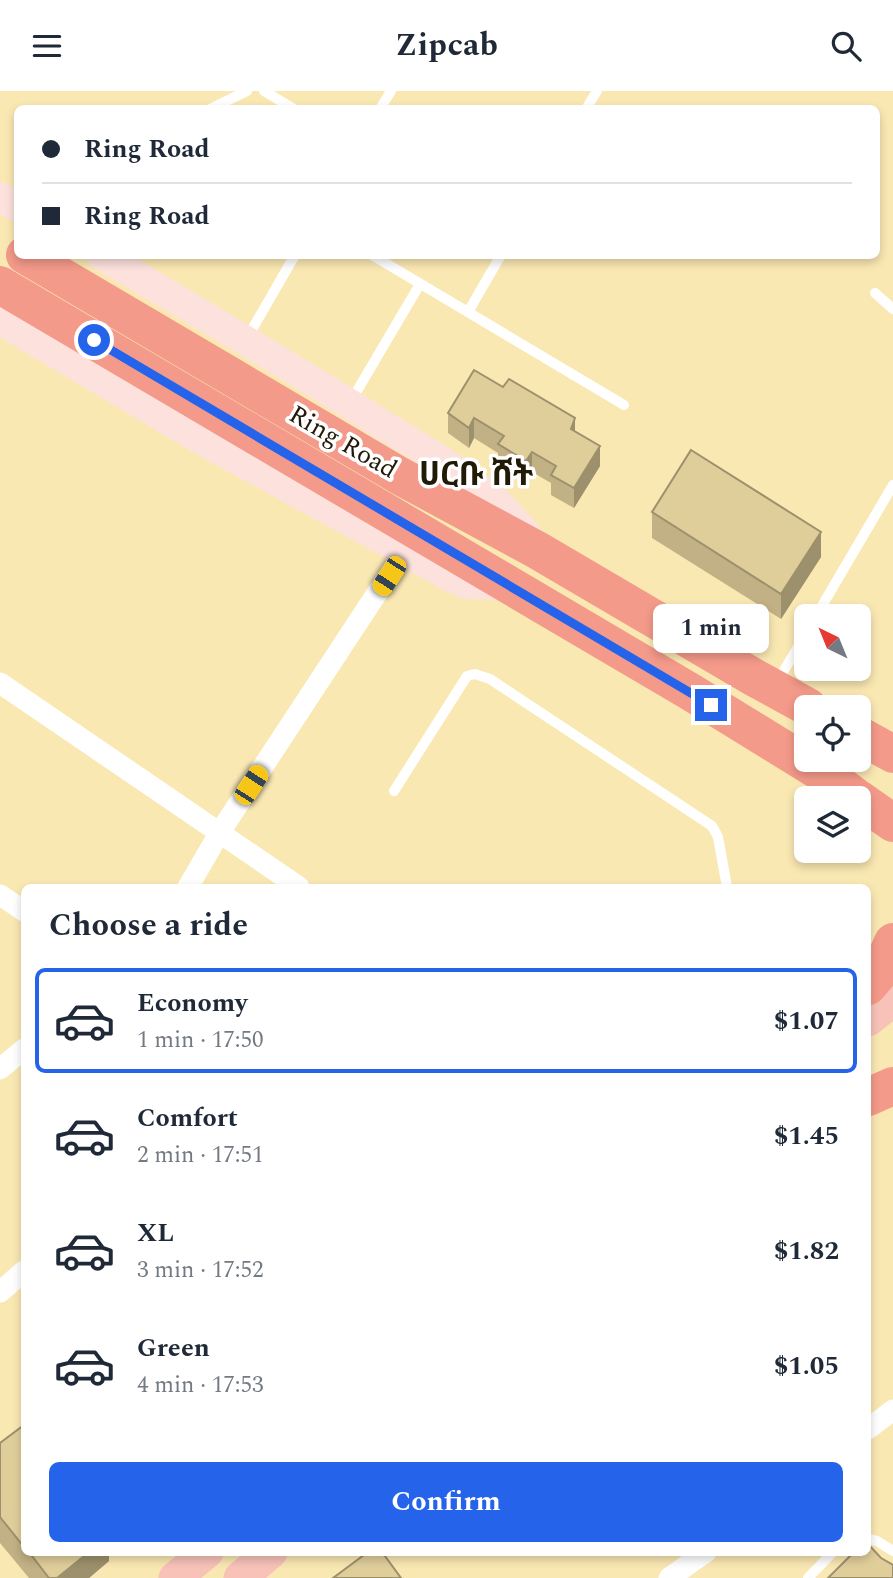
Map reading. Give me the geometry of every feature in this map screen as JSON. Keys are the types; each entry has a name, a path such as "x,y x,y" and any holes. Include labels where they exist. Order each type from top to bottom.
{"highway":[{"name":"Ring Road","path":"32,259 400,476 537,551 794,699"},
{"name":"Ring Road","path":"0,285 689,691 832,779 878,815"},
{"path":"871,742 893,754"},
{"path":"871,983 880,973 893,942"},
{"path":"871,1096 893,1086"}],"main road":[{"path":"871,1018 893,1000"},
{"path":"871,1082 893,1065"},
{"path":"175,1578 202,1556"},
{"path":"240,1578 266,1556"}],"street":[{"path":"108,259 246,340 451,468 508,512 537,551"},
{"path":"0,320 200,439 451,577 467,584 509,585"},
{"path":"190,884 220,832 404,552"},
{"path":"0,683 295,884"},
{"path":"0,895 21,909"},
{"path":"0,1069 21,1052"},
{"path":"0,1292 21,1274"},
{"path":"871,1427 893,1410"},
{"path":"669,1578 700,1556"}],"lane":[{"path":"218,105 247,91"},
{"path":"264,91 287,105"},
{"path":"246,340 293,259"},
{"path":"379,259 624,405"},
{"path":"468,312 499,259"},
{"path":"349,404 420,283"},
{"path":"875,293 893,309"},
{"path":"823,604 893,485"},
{"path":"774,688 794,654"},
{"path":"394,791 467,676 475,674 490,679 712,826 719,837 727,884"},
{"path":"871,1540 893,1551"},
{"path":"808,1578 829,1556"}],"building":[{"path":"474,370 503,387 509,379 575,418 571,429 600,446 574,488 551,475 556,466 532,452 526,461 498,444 504,436 474,418 469,428 448,413"},
{"path":"691,450 821,532 781,594 652,512"},
{"path":"21,1427 21,1543 0,1517 0,1443"},
{"path":"871,1547 893,1565 893,1578 828,1578 850,1556 871,1556"},
{"path":"32,1556 84,1556 57,1578 49,1578"},
{"path":"363,1556 385,1556 401,1578 333,1578"}],"district":[{"name":"ሀርቡ ሸት","path":"476,475"}],"route":[{"path":"94,340 711,705"}]}
